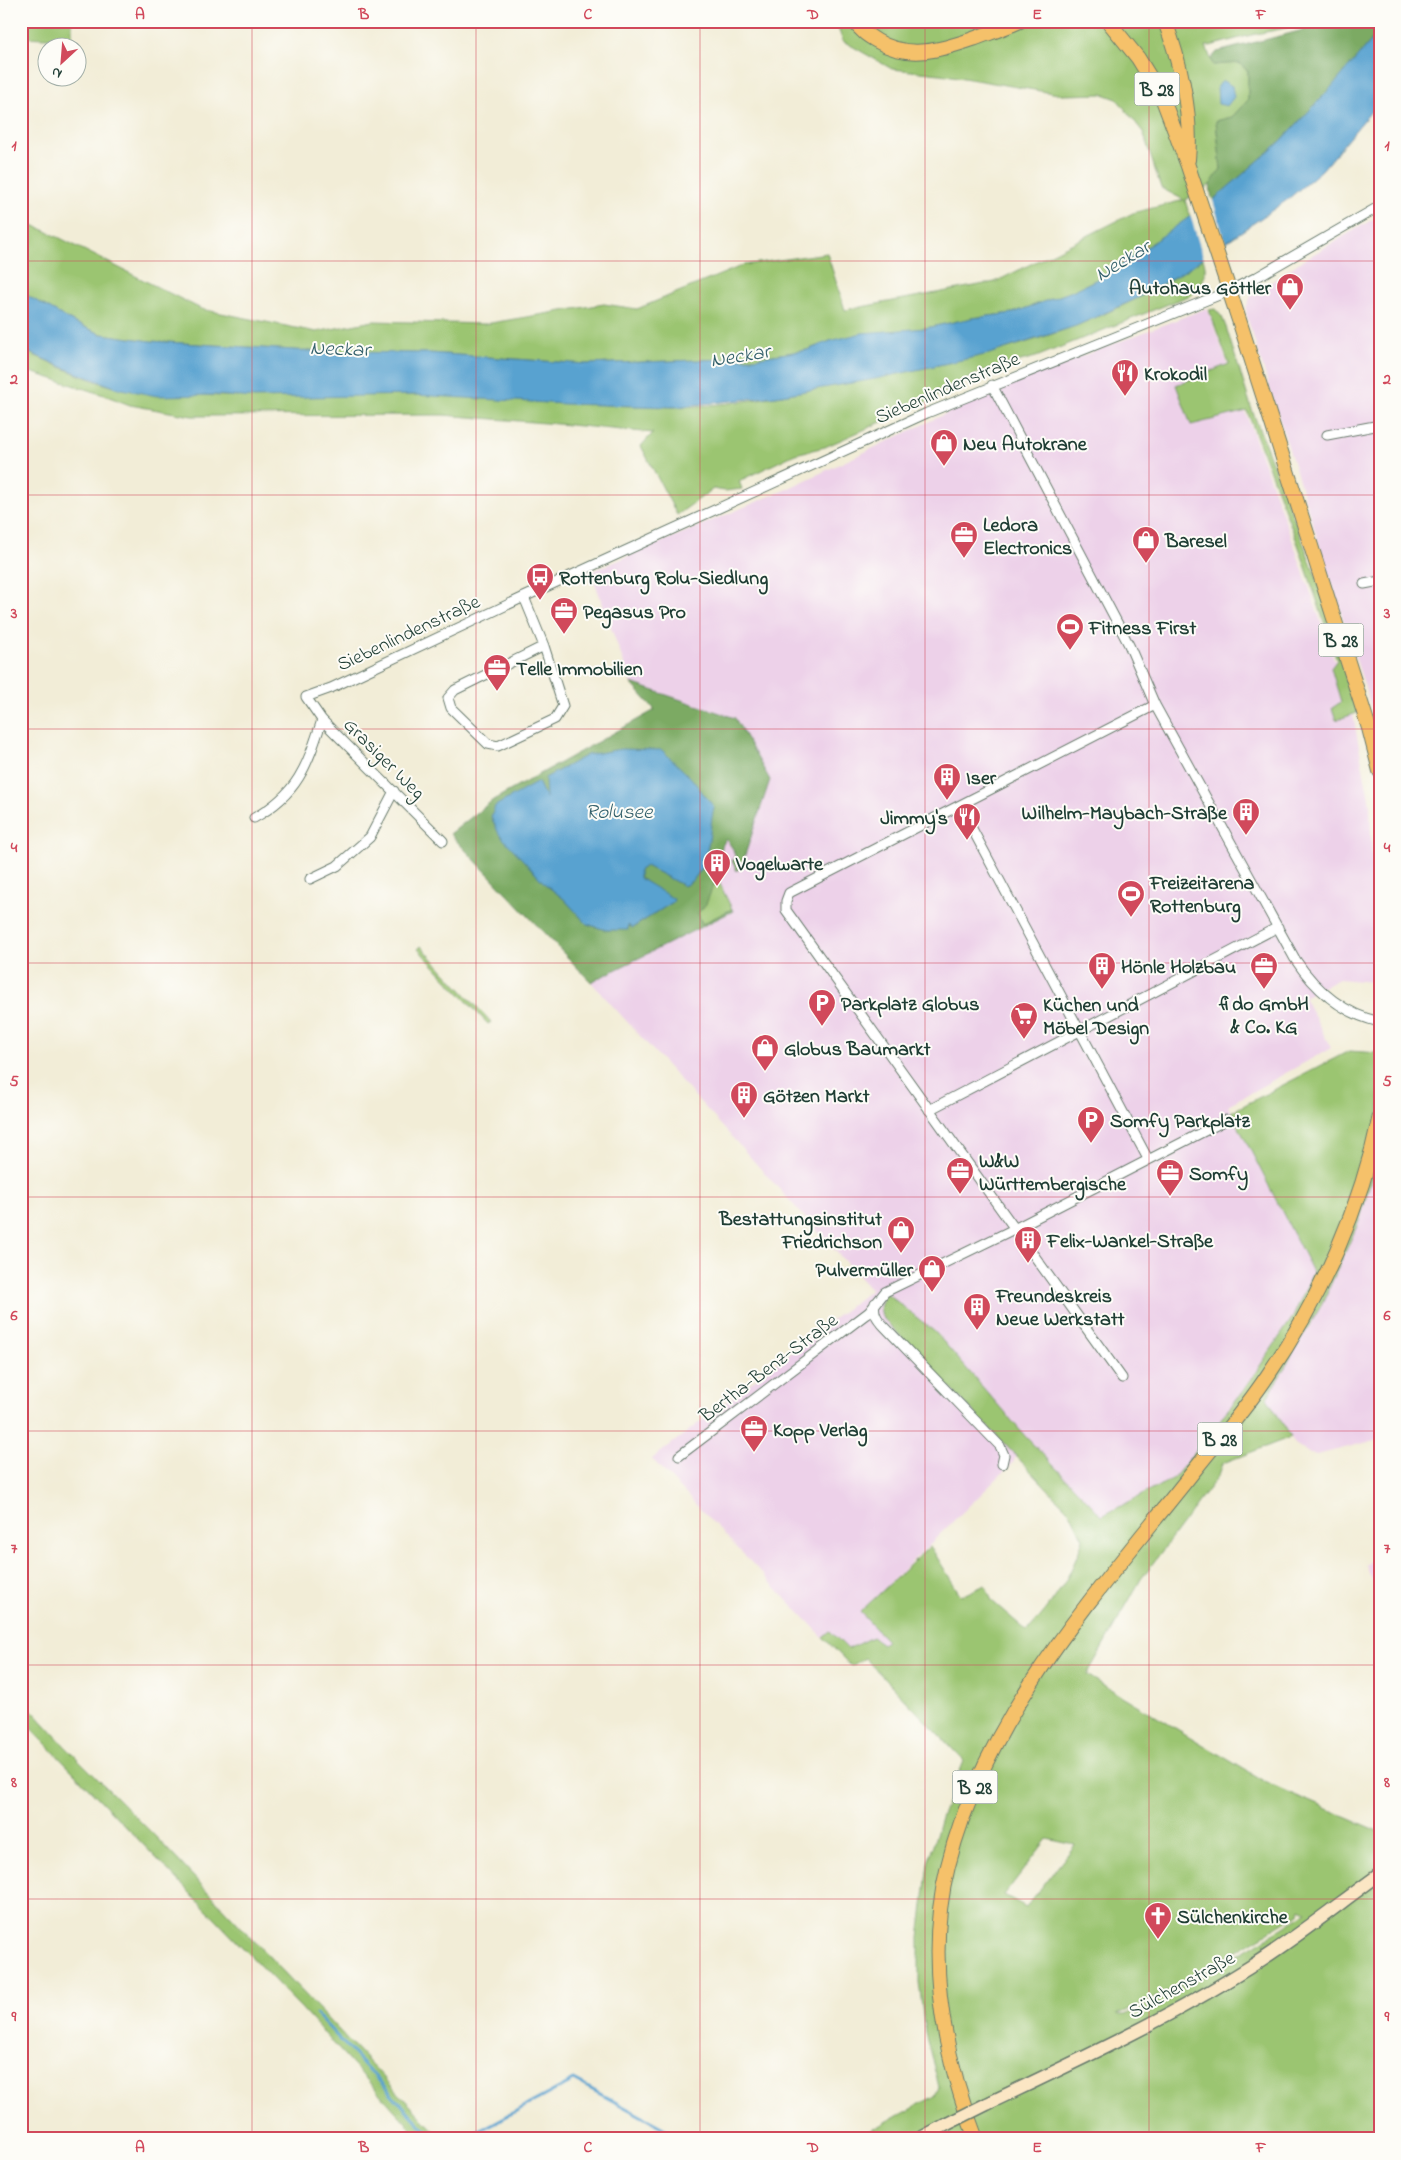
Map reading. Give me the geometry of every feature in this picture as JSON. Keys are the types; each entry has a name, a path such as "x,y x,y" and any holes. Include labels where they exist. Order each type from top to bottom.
{"main road":[{"path":"854,21 862,32 888,47 911,53 929,52 955,45 1020,21"},
{"name":"B 28","path":"1108,21 1138,58 1162,98 1188,166 1369,728 1380,771"},
{"path":"1165,21 1173,42 1187,110 1190,145 1188,166"},
{"name":"B 28","path":"976,2139 957,2085 946,2041 939,1979 940,1925 944,1887 947,1868 964,1814 985,1766 1010,1718 1045,1663 1258,1390 1284,1350 1316,1294 1344,1231 1361,1184 1380,1116"},
{"name":"Sülchenstraße","path":"919,2139 1111,2043 1238,1975 1290,1940 1380,1874"}],"street":[{"name":"Siebenlindenstraße","path":"306,696 331,688 879,434 992,385 1229,291 1257,277 1380,206"},
{"path":"992,385 1128,645 1155,705 1299,966 1323,994 1346,1009 1380,1022"},
{"path":"1327,435 1380,425"},
{"path":"1364,584 1380,581"},
{"path":"524,597 544,646 563,706 555,719 498,746 488,744 451,708 448,698 455,690 544,646"},
{"name":"Grasiger Weg","path":"306,696 322,720 443,841"},
{"path":"1122,1378 786,910 786,901 789,893 1155,705"},
{"path":"254,818 274,808 298,781 311,753 322,720"},
{"path":"310,879 337,866 370,837 394,791"},
{"path":"960,806 1148,1159"},
{"path":"929,1110 1278,927"},
{"path":"1014,1228 1226,1120"},
{"name":"Bertha-Benz-Straße","path":"679,1456 869,1312 885,1292 1014,1228"},
{"path":"875,1303 876,1317 1000,1446 1004,1454 1002,1464"}],"shaded area":[{"path":"1380,215 1380,735 1247,317 1246,308 1251,296 1300,262"},
{"path":"1207,308 1352,710 1370,804 1374,917 1372,982 1339,979 1304,997 1331,1048 1228,1105 1313,1272 1293,1317 1243,1391 1174,1478 1102,1516 1025,1437 1013,1463 860,1612 888,1640 882,1644 872,1637 848,1649 830,1631 823,1637 652,1459 871,1290 591,982 733,911 718,880 722,846 726,838 733,849 737,871 735,718 631,683 591,572 787,489 1004,386"},
{"path":"1380,1148 1380,1439 1317,1455 1310,1454 1295,1444 1267,1398 1322,1304 1360,1219"},
{"path":"1380,1549 1380,1598 1366,1566"}],"green space":[{"path":"21,21 72,21 72,38 21,37"},
{"path":"835,21 1320,21 1206,46 1213,65 1239,63 1248,71 1248,100 1232,117 1216,121 1221,169 1210,185 1185,200 1190,217 1108,274 1070,292 1013,313 972,318 926,328 830,341 807,350 754,358 586,364 430,353 326,352 151,341 102,334 75,323 21,292 21,220 201,309 316,332 373,321 485,324 604,304 637,309 744,265 827,253 845,310 995,282 1133,213 1184,200 1161,188 1143,132 1117,99 1103,94 1064,95 940,74 892,69 843,41"},
{"path":"1329,21 1380,21 1380,30 1338,80 1280,142 1212,201 1210,185 1221,169 1216,121 1232,117 1248,100 1248,71 1239,63 1213,65 1211,59 1217,52 1315,27"},
{"path":"1203,258 1205,274 1191,295 1036,357 982,371 924,403 825,447 795,454 739,481 742,489 725,491 713,489 677,515 641,446 653,433 443,415 192,416 130,405 21,369 21,349 94,380 118,388 138,391 264,397 417,395 691,407 765,398 920,369 1018,345 1067,329 1113,310 1159,286"},
{"path":"1215,309 1222,317 1226,327 1252,410 1318,581 1357,713 1336,720 1332,708 1341,702 1331,668 1337,660 1299,547 1247,411 1191,425 1176,385 1229,364 1209,310"},
{"path":"631,683 735,718 770,780 741,867 737,871 732,861 735,856 733,849 726,839 722,846 718,880 713,886 706,904 698,913 702,924 732,909 733,911 591,982 450,834 493,800 655,710","holes":["538,783 546,799 547,792 713,807 704,862 693,880 684,886 646,866 639,870 639,877 673,902 634,927 628,924 628,929 606,930 587,924 564,899 546,885"]},
{"path":"718,880 732,909 702,924 697,913 704,905"},
{"path":"421,946 491,1022 488,1024 418,949"},
{"path":"1349,1051 1380,1053 1380,1148 1360,1219 1322,1304 1267,1398 1291,1437 1223,1463 1219,1475 1141,1579 1087,1675 1267,1783 1380,1832 1380,2139 854,2139 935,2096 939,2087 925,2032 919,1982 919,1938 928,1863 941,1818 964,1761 865,1658 851,1666 823,1637 830,1631 848,1649 872,1637 882,1644 887,1641 860,1612 930,1546 961,1596 985,1585 992,1601 1027,1631 1054,1600 1068,1577 1083,1539 1070,1512 882,1317 880,1307 885,1292 935,1332 1025,1436 1102,1516 1174,1478 1243,1391 1293,1317 1313,1272 1231,1112","holes":["1047,1839 1075,1845 1026,1907 1004,1895","1301,1908 1307,1912 1240,1954 1148,2004 1125,2015 1117,2015 1176,1988 1300,1913"]},
{"path":"21,1698 64,1745 154,1835 442,2139 421,2139 302,2009 21,1718"}],"water":[{"path":"1380,30 1380,101 1322,170 1287,200 1186,270 1136,299 1076,326 989,354 875,379 776,396 675,407 564,404 416,395 255,398 214,395 157,396 117,388 21,349 21,292 75,323 101,334 151,341 326,352 430,353 586,364 754,358 807,350 830,341 862,333 926,328 972,318 1013,313 1070,292 1108,274 1212,201 1280,142 1338,80"},
{"path":"1223,81 1232,86 1234,97 1227,106 1218,104 1217,86"},
{"name":"Rolusee","path":"621,749 662,750 691,778 714,807 704,862 693,880 684,886 646,866 639,870 639,878 674,899 673,902 632,928 628,925 628,930 606,930 587,924 564,899 546,885 499,834 491,817 495,806 538,782 546,798 545,778 587,755"}],"pier":[{"path":"1212,197 1226,245 1204,260 1190,214"}],"waterway":[{"path":"316,2014 434,2139"},
{"path":"464,2139 574,2080 684,2139"}],"place":[{"name":"Autohaus Göttler","path":"1290,311"},
{"name":"Krokodil","path":"1125,397"},
{"name":"Neu Autokrane","path":"944,467"},
{"name":"Ledora Electronics","path":"964,559"},
{"name":"Baresel","path":"1146,564"},
{"name":"Rottenburg Rolu-Siedlung","path":"540,601"},
{"name":"Pegasus Pro","path":"564,635"},
{"name":"Fitness First","path":"1070,651"},
{"name":"Telle Immobilien","path":"497,692"},
{"name":"Iser","path":"947,801"},
{"name":"Wilhelm-Maybach-Straße","path":"1246,836"},
{"name":"Jimmy's","path":"967,841"},
{"name":"Vogelwarte","path":"717,887"},
{"name":"Freizeitarena Rottenburg","path":"1131,918"},
{"name":"Hönle Holzbau","path":"1102,990"},
{"name":"fido GmbH & Co. KG","path":"1264,990"},
{"name":"Parkplatz Globus","path":"822,1027"},
{"name":"Küchen und Möbel Design","path":"1024,1040"},
{"name":"Globus Baumarkt","path":"765,1072"},
{"name":"Götzen Markt","path":"744,1119"},
{"name":"Somfy Parkplatz","path":"1091,1144"},
{"name":"W&W Württembergische","path":"960,1195"},
{"name":"Somfy","path":"1170,1197"},
{"name":"Bestattungsinstitut Friedrichson","path":"901,1254"},
{"name":"Felix-Wankel-Straße","path":"1028,1264"},
{"name":"Pulvermüller","path":"932,1293"},
{"name":"Freundeskreis Neue Werkstatt","path":"977,1331"},
{"name":"Kopp Verlag","path":"754,1453"},
{"name":"Sülchenkirche","path":"1158,1940"}],"water label":[{"name":"Neckar","path":"1122,260"},
{"name":"Neckar","path":"340,348"},
{"name":"Neckar","path":"740,355"}]}
